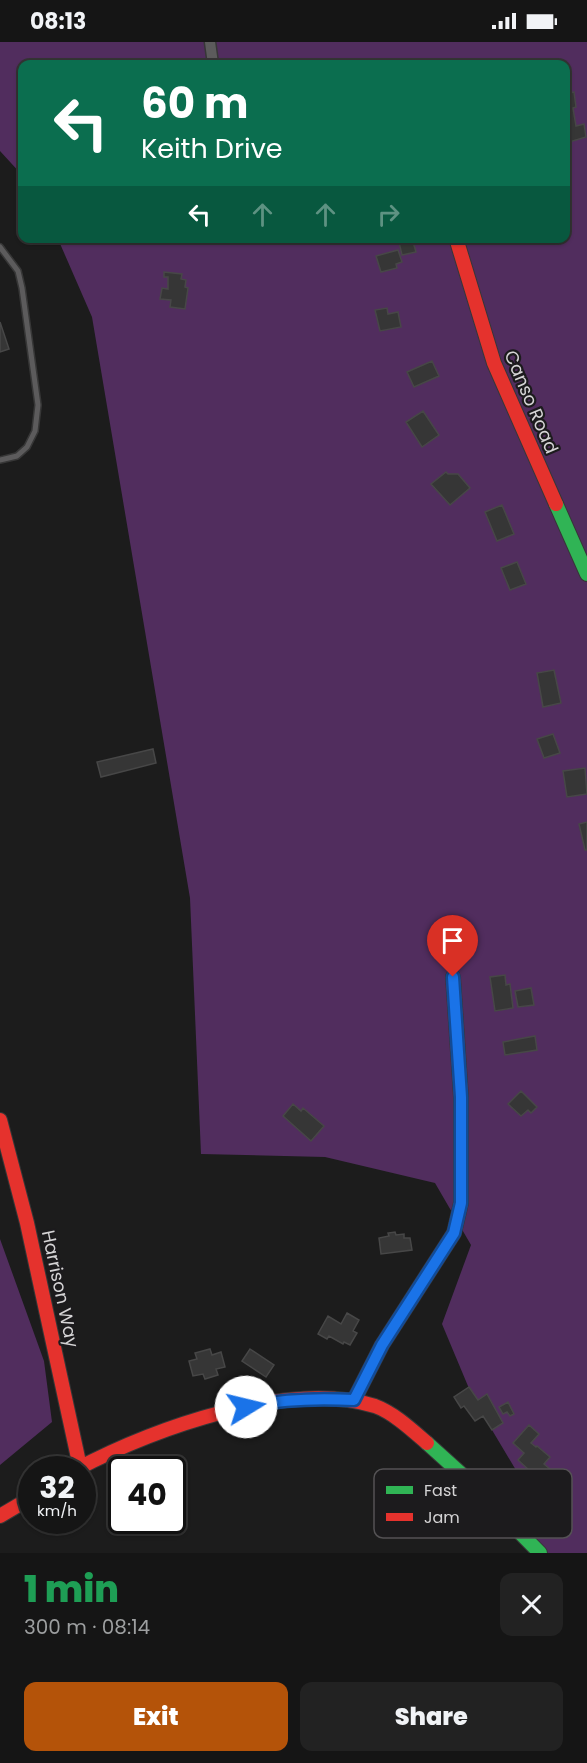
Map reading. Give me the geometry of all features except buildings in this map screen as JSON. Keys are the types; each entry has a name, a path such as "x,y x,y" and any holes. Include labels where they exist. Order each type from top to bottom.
{"street":[{"path":"210,42 212,60"},
{"name":"Canso Road","path":"458,243 494,363 587,574"},
{"path":"354,1400 382,1345 454,1233 461,1203 461,1097 453,977"},
{"name":"Harrison Way","path":"0,1120 27,1222 74,1456"},
{"path":"96,1460 119,1448 212,1415 263,1403 323,1398 354,1400 377,1407 397,1419 455,1469"},
{"path":"0,1516 18,1505"},
{"path":"525,1538 540,1553"}],"lane":[{"path":"0,248 18,272 22,288 38,405 35,431 27,447 16,456 0,460"}],"shaded area":[{"path":"0,42 587,42 587,1553 535,1553 532,1538 572,1538 572,1469 515,1469 473,1398 442,1324 471,1245 435,1183 325,1157 201,1154 190,898 92,317 60,243 570,243 570,60 18,60 18,171 0,151"},
{"path":"0,1239 44,1361 52,1422 0,1465"}],"traffic: fast":[{"path":"556,504 587,574"},
{"path":"427,1443 456,1469"},
{"path":"525,1538 540,1553"}],"traffic: jam":[{"path":"458,243 494,363 556,504"},
{"path":"354,1400 382,1345 454,1233 461,1203 461,1097 453,977"},
{"path":"0,1120 27,1223 78,1456"},
{"path":"96,1460 143,1439 222,1412 302,1399 340,1399 375,1406 396,1417 427,1443"},
{"path":"0,1516 18,1505"}],"route":[{"path":"246,1407 263,1403 323,1398 354,1400 382,1345 454,1233 461,1203 461,1097 453,977"}]}
